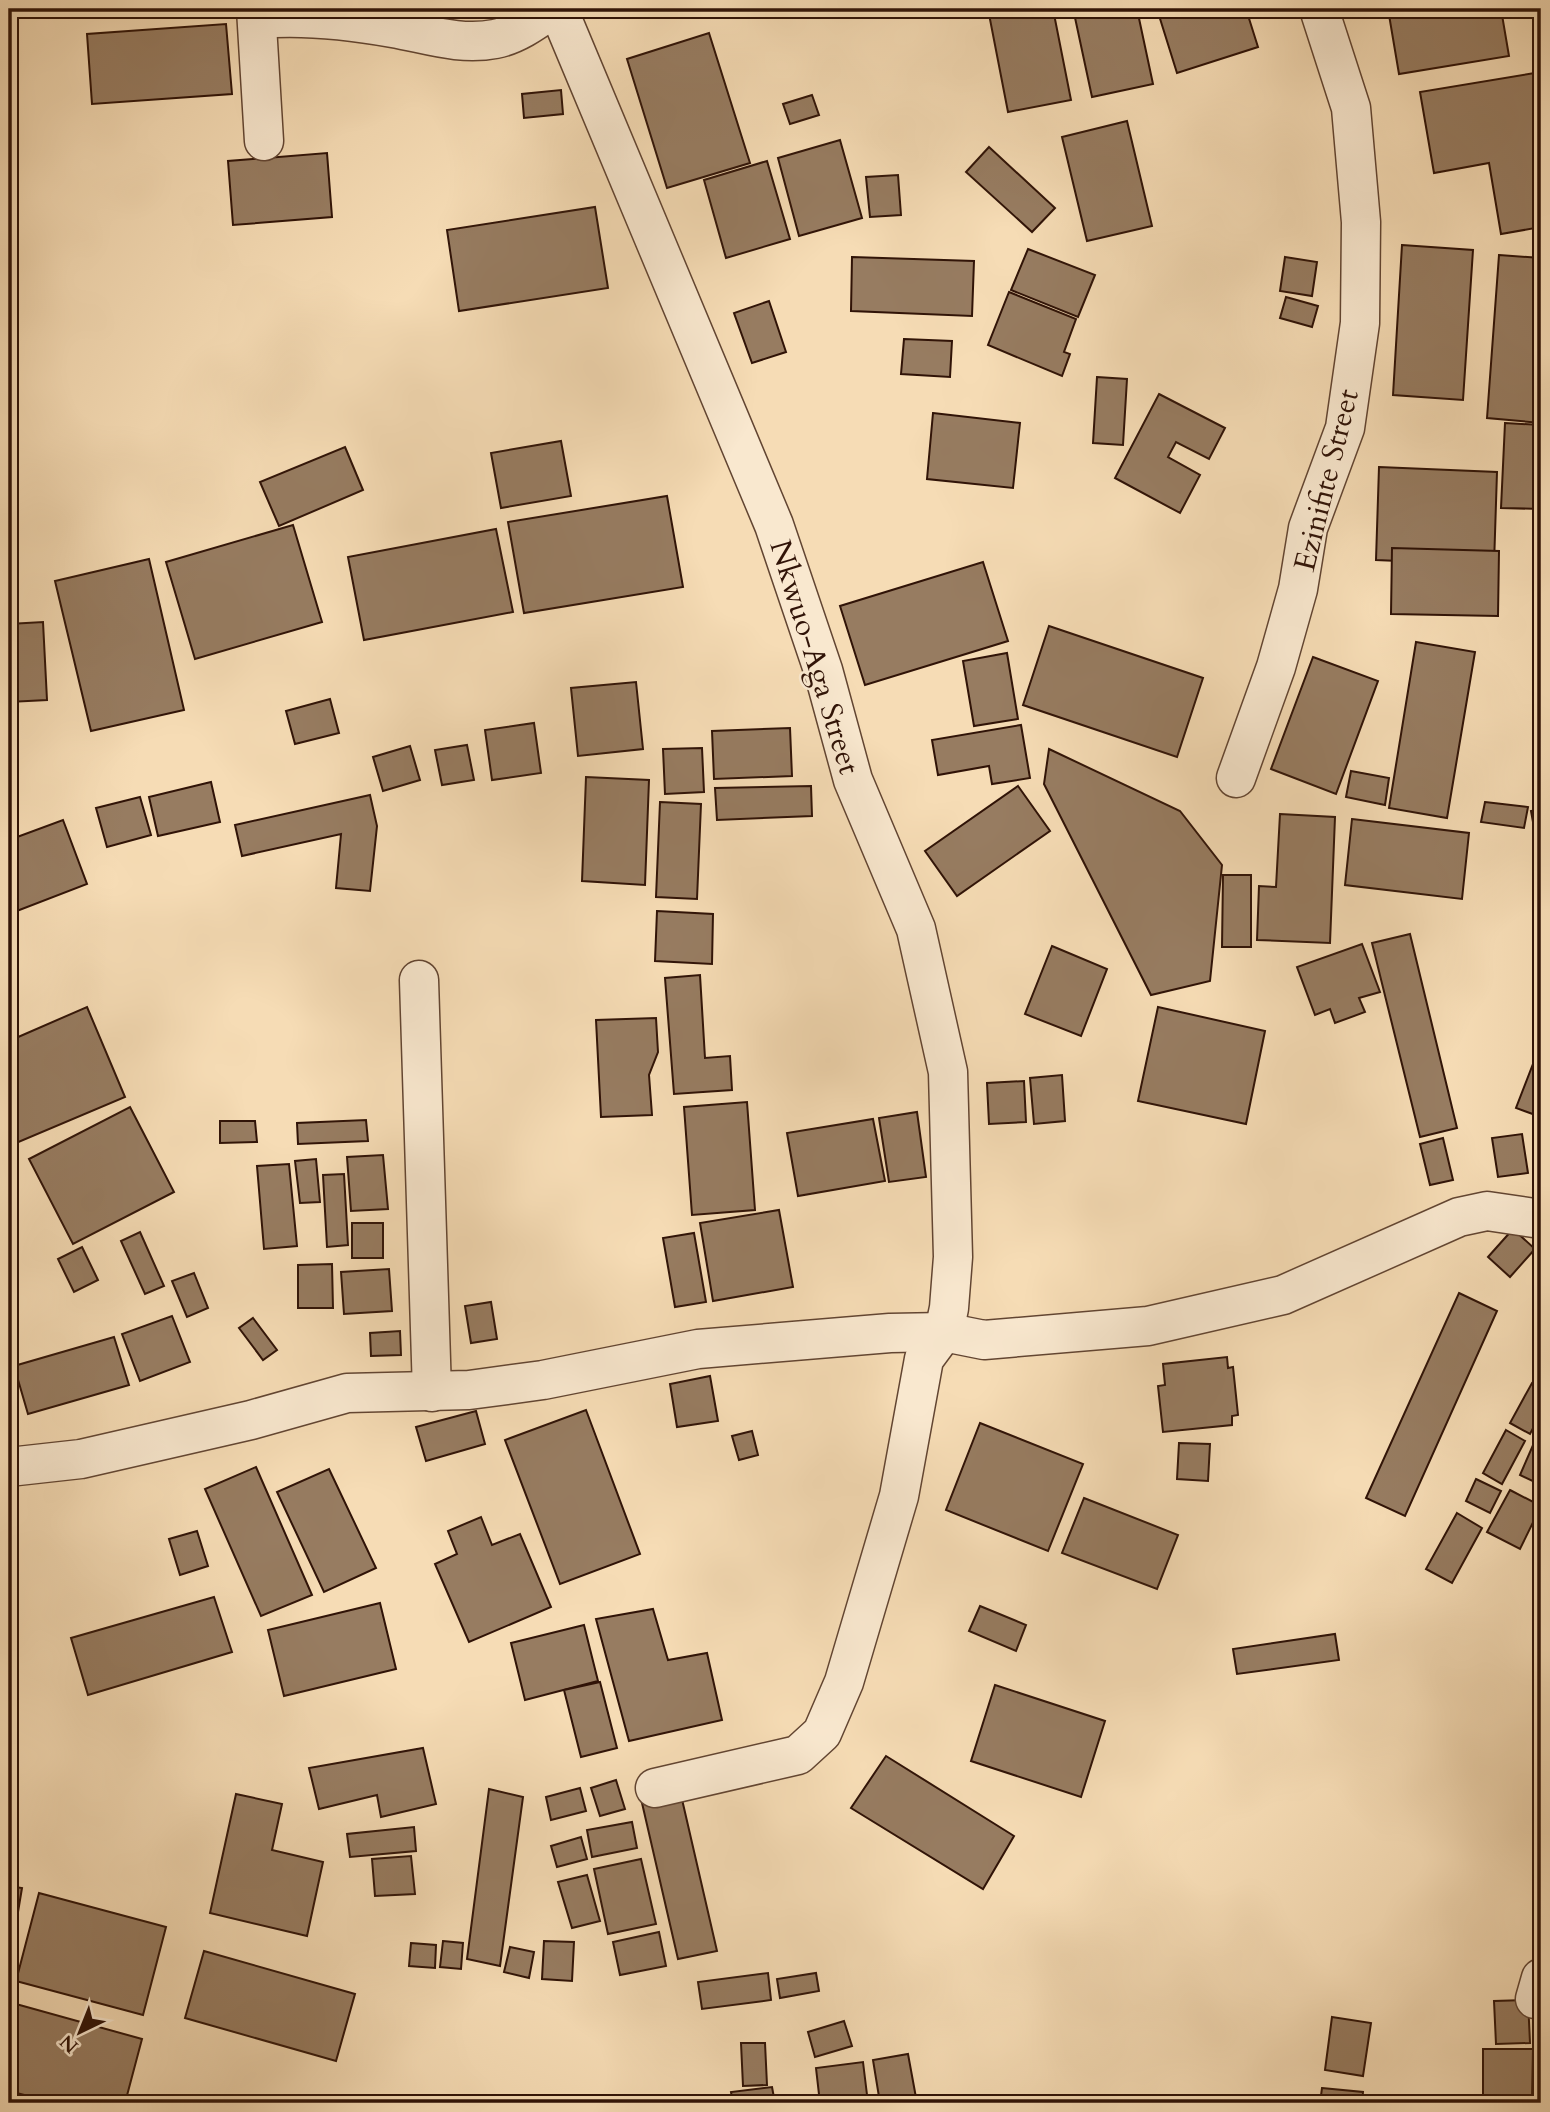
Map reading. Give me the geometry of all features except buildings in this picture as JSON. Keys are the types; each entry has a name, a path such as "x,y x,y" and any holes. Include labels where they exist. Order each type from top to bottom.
{"street":[{"path":"264,141 257,14 348,21 465,42 497,39 526,26 552,9"},
{"name":"Nkwuo-Aga Street","path":"558,9 774,525 823,670 853,780 916,929 948,1072 953,1257 944,1332"},
{"name":"Ezinifite Street","path":"1236,778 1276,667 1298,589 1308,528 1345,428 1360,323 1361,222 1351,108 1319,9"},
{"path":"419,980 432,1392"},
{"path":"9,1467 82,1459 251,1420 347,1393 432,1392 543,1380 698,1349 944,1332 984,1340 1148,1326 1283,1295 1460,1217 1487,1211 1541,1219"},
{"path":"655,1788 798,1755 822,1733 845,1682 900,1496 924,1359 944,1332"}]}
